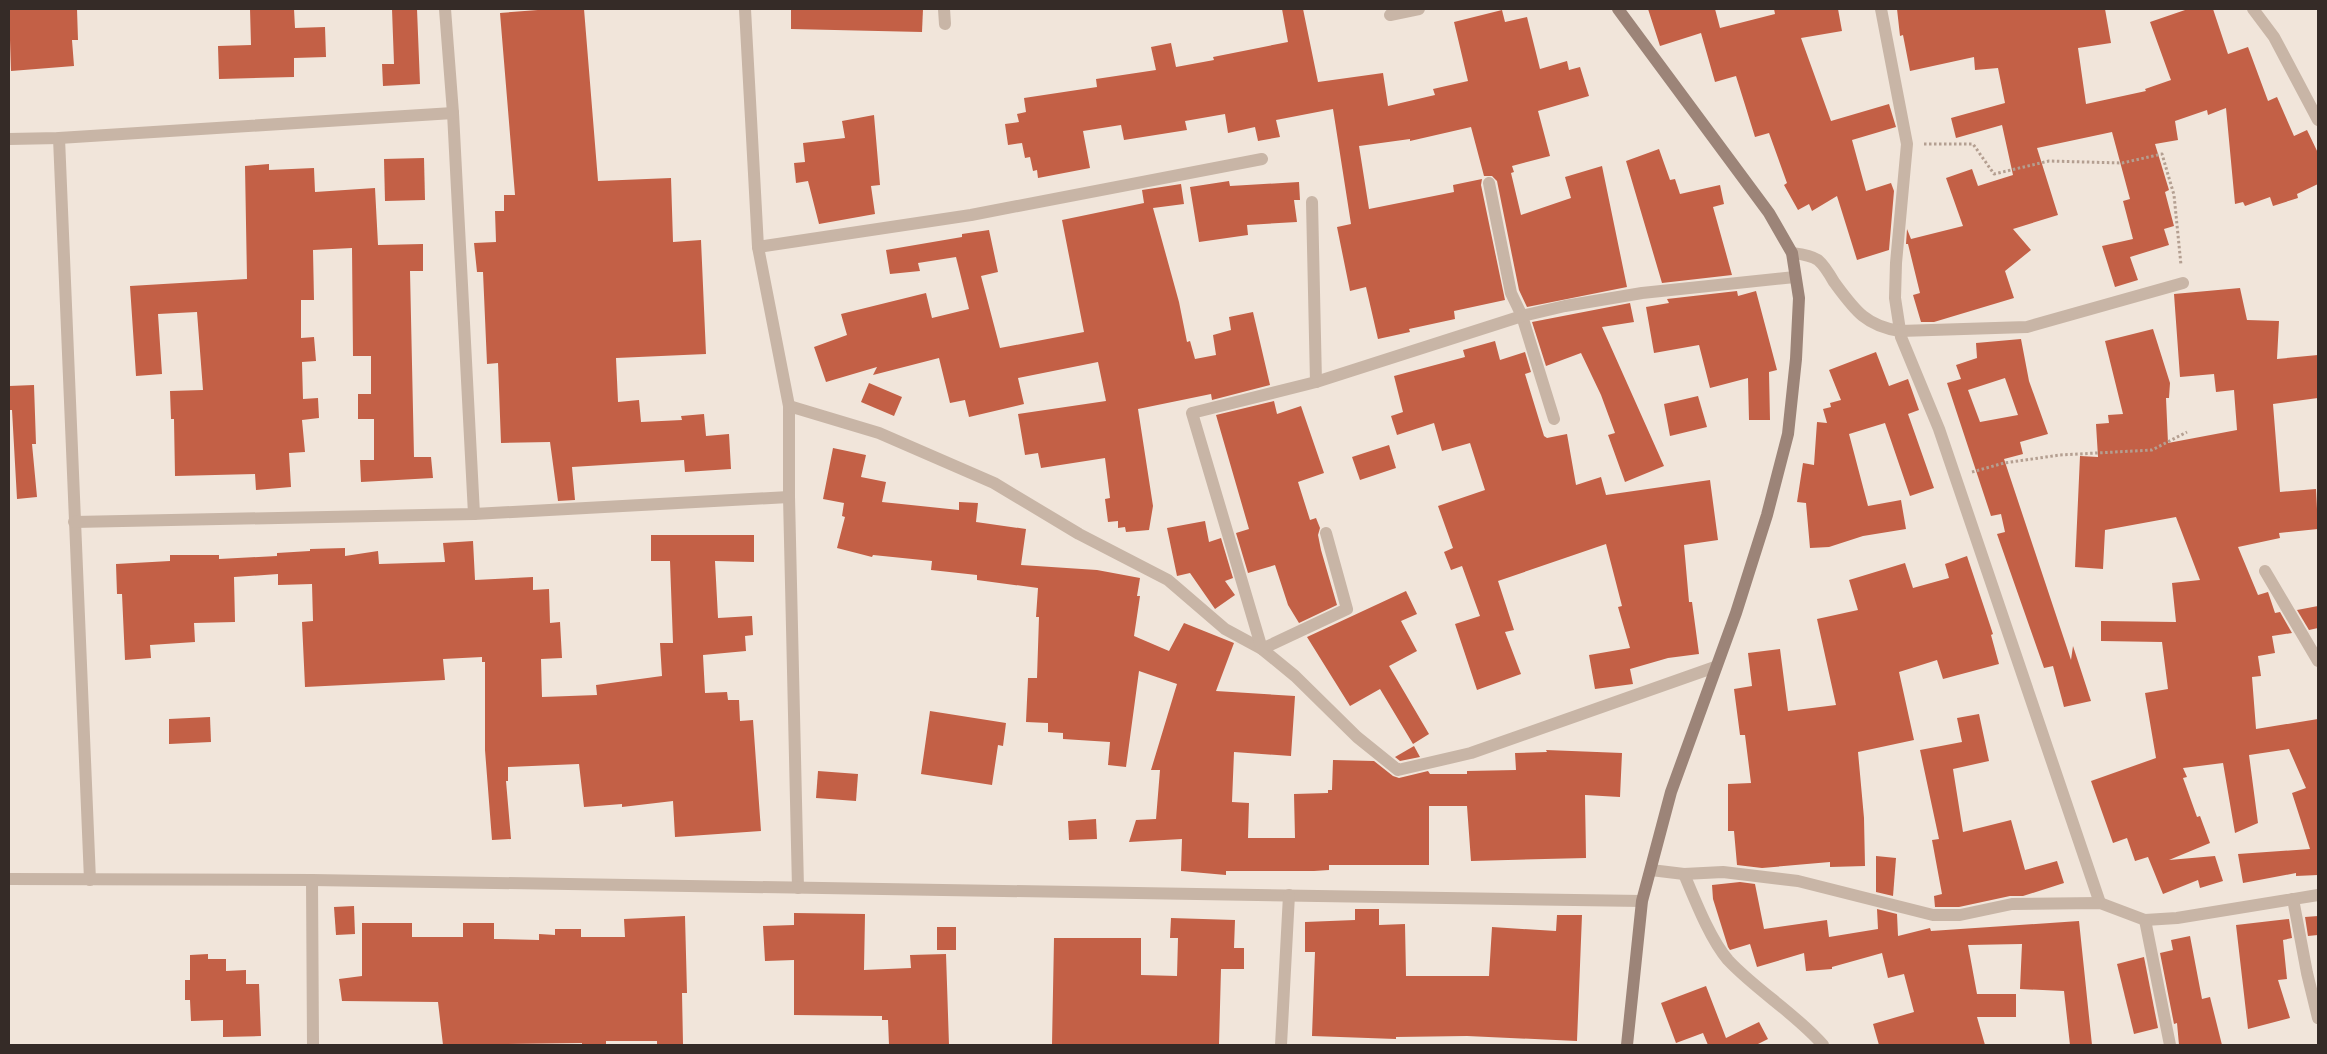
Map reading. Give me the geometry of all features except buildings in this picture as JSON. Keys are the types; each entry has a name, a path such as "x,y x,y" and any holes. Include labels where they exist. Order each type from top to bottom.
{"street":[{"path":"445,9 453,113 474,514"},
{"path":"744,9 758,247 789,406 789,497 798,888"},
{"path":"944,9 945,24"},
{"path":"1390,15 1419,9"},
{"path":"1618,9 1731,159 1769,213 1792,253 1798,298 1796,360 1788,434 1764,524 1736,613 1671,792 1642,901 1626,1045"},
{"path":"1882,9 1907,144 1896,263 1896,298 1900,331 1939,429 2100,903"},
{"path":"2253,9 2274,38 2318,120"},
{"path":"9,139 59,138 453,113"},
{"path":"59,138 90,880"},
{"path":"758,247 971,214 1262,158"},
{"path":"1489,183 1511,292 1522,316 1554,419"},
{"path":"1312,202 1316,382"},
{"path":"1792,253 1806,255 1818,260 1850,305 1865,319 1882,328 1900,331 2027,327 2183,283"},
{"path":"1262,649 1192,413 1316,382 1522,316 1565,306 1642,293 1796,277"},
{"path":"789,406 878,433 994,483 1080,534 1168,580 1225,628 1262,649 1295,676 1357,737 1398,770 1470,753 1715,667"},
{"path":"74,522 474,514 789,497"},
{"path":"1262,649 1347,609 1326,532"},
{"path":"2265,571 2318,661"},
{"path":"1651,870 1684,874 1723,872 1798,881 1934,915 1960,915 2012,904 2100,903 2145,920 2178,918 2318,895"},
{"path":"1684,874 1705,921 1727,959 1770,999 1806,1026 1822,1045"},
{"path":"9,879 312,880 1642,901"},
{"path":"312,880 313,1045"},
{"path":"1281,1045 1289,895"},
{"path":"2293,899 2307,973 2318,1018"},
{"path":"2145,920 2170,1045"}],"path":[{"path":"1907,144 1973,144 1994,174 2049,161 2122,163 2162,154 2174,195 2183,283"},
{"path":"1955,476 2004,463 2060,455 2152,450 2187,432"}]}
